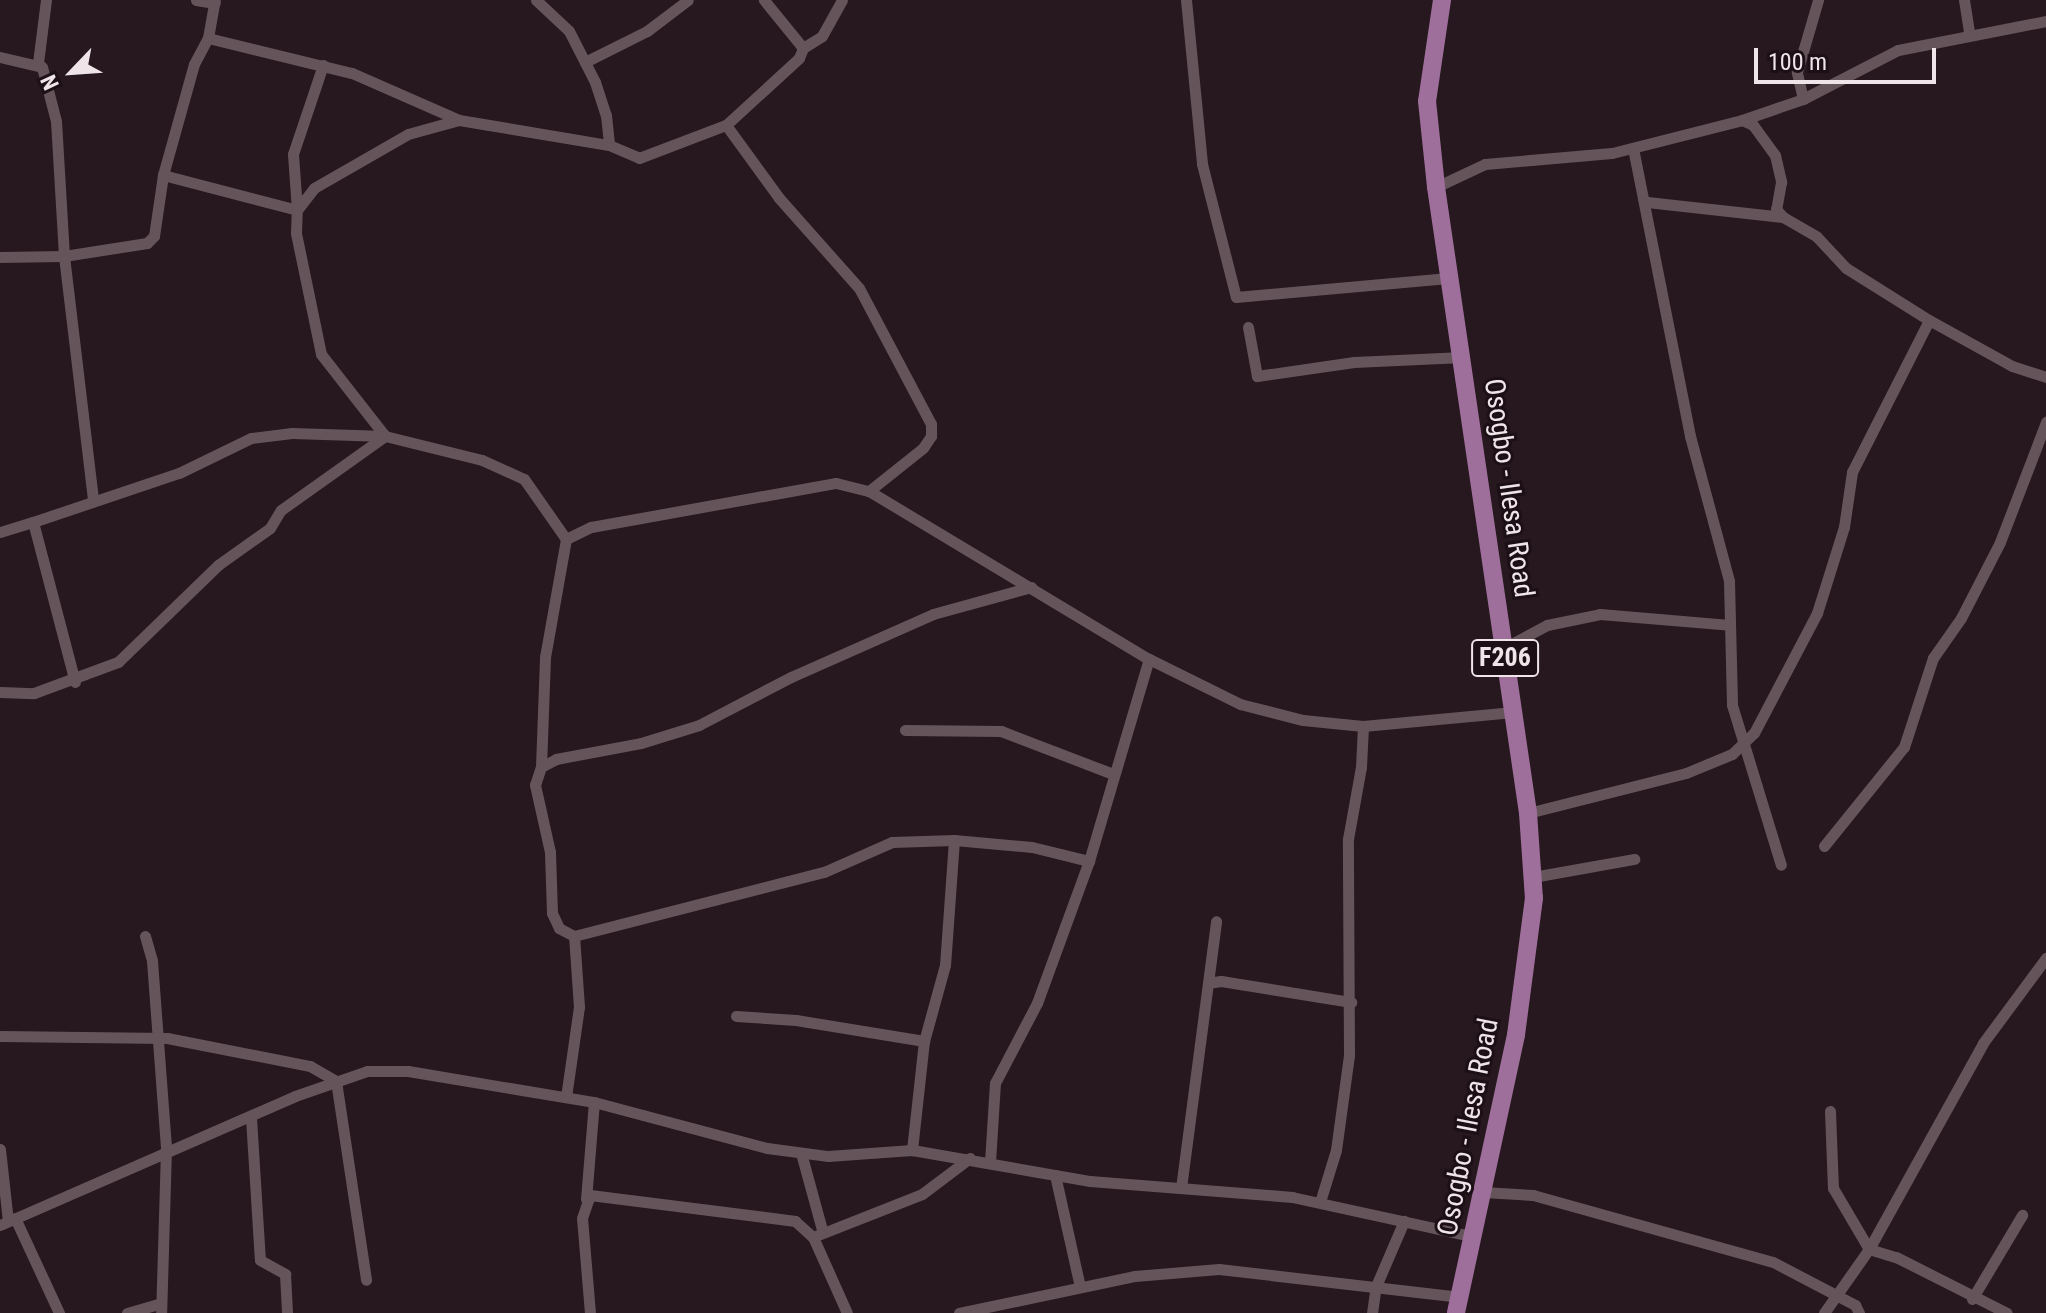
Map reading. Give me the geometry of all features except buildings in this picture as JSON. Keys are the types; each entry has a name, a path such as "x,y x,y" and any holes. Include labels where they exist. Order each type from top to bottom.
{"main road":[{"name":"Osogbo - Ilesa Road","path":"1442,0 1427,101 1436,187 1528,813 1533,877 1526,973 1475,1237 1458,1305"}],"street":[{"path":"46,0 38,63 46,76 56,121 64,256 93,501"},
{"path":"0,257 64,256 147,243 154,236 163,175 194,64 208,38 215,1 196,0"},
{"path":"536,0 569,31 585,62 606,115 609,145"},
{"path":"585,62 647,31 688,0"},
{"path":"764,0 803,48"},
{"path":"208,38 323,65 435,106 459,120 609,145 646,158 726,125 799,58 803,48 822,36 842,0"},
{"path":"1186,0 1202,164 1236,297 1451,278"},
{"path":"1803,99 1797,72 1818,0"},
{"path":"1964,0 1969,33"},
{"path":"1436,187 1485,164 1566,161 1633,148 1742,120 1803,99 1871,60 1969,33 2046,21"},
{"path":"0,57 38,63"},
{"path":"323,65 293,154 296,233 321,354 385,436"},
{"path":"297,210 314,188 408,134 459,120"},
{"path":"1742,120 1753,125 1775,155 1781,182 1776,209 1783,217 1817,237 1846,268 1929,320 2012,366 2046,377"},
{"path":"726,125 779,198 859,288 925,409 931,436 869,491"},
{"path":"1633,148 1647,202 1658,284 1690,436 1726,567 1730,625 1728,686 1743,746 1781,865"},
{"path":"163,175 297,210"},
{"path":"1647,202 1783,217"},
{"path":"1528,813 1615,787 1665,780 1743,746 1754,733 1817,613 1844,527 1852,472 1929,320"},
{"path":"1248,327 1257,376 1354,362 1463,357"},
{"path":"1824,846 1904,747 1933,658 1961,618 2000,542 2046,422"},
{"path":"0,532 179,473 251,438 292,433 385,436 511,470 524,479 566,539 545,657 541,767 535,785 550,852 552,913 559,928 574,936 824,872 892,842 954,840 1032,847 1089,861"},
{"path":"0,692 34,693 75,682 118,662 218,565 270,528 281,510 385,436"},
{"path":"566,539 591,527 790,488 836,483 869,491 1149,659 1240,704 1303,720 1363,726 1513,712"},
{"path":"33,522 75,682"},
{"path":"541,767 556,759 641,743 699,725 920,619 1031,587"},
{"path":"1504,648 1547,625 1600,614 1730,625"},
{"path":"990,1162 995,1083 1037,1003 1089,861 1149,659"},
{"path":"1320,1202 1336,1150 1351,1002 1348,839 1361,767 1363,726"},
{"path":"1740,728 1754,733"},
{"path":"905,730 1001,731 1113,774"},
{"path":"912,1150 924,1041 945,965 954,840"},
{"path":"1533,877 1634,859"},
{"path":"1181,1188 1216,921"},
{"path":"127,1313 161,1308 166,1149 152,961 145,936"},
{"path":"566,1097 579,1007 574,936"},
{"path":"1824,1313 1833,1296 1869,1249 1983,1043 2045,961"},
{"path":"1208,983 1221,981 1351,1002"},
{"path":"736,1016 796,1020 924,1041"},
{"path":"0,1036 156,1037 310,1066 336,1081"},
{"path":"8,1221 166,1149 251,1118 336,1081 367,1071 408,1071 594,1102 801,1153 912,1150 1055,1175 1320,1202 1475,1237"},
{"path":"336,1081 366,1280"},
{"path":"591,1312 582,1218 594,1102"},
{"path":"1830,1111 1833,1188 1869,1249 1896,1257 1972,1299 2007,1313"},
{"path":"251,1118 260,1260 285,1274 287,1313"},
{"path":"0,1149 8,1221 59,1313"},
{"path":"801,1153 817,1234 847,1313"},
{"path":"586,1199 615,1196 776,1216 795,1221 817,1234 867,1219 922,1194 970,1158"},
{"path":"1055,1175 1080,1287"},
{"path":"1483,1192 1533,1195 1773,1262 1855,1305 1859,1313"},
{"path":"1972,1299 2022,1215"},
{"path":"1372,1313 1376,1286 1404,1221"},
{"path":"959,1313 1017,1308 1080,1287 1135,1276 1219,1269 1376,1286 1458,1305"}]}
